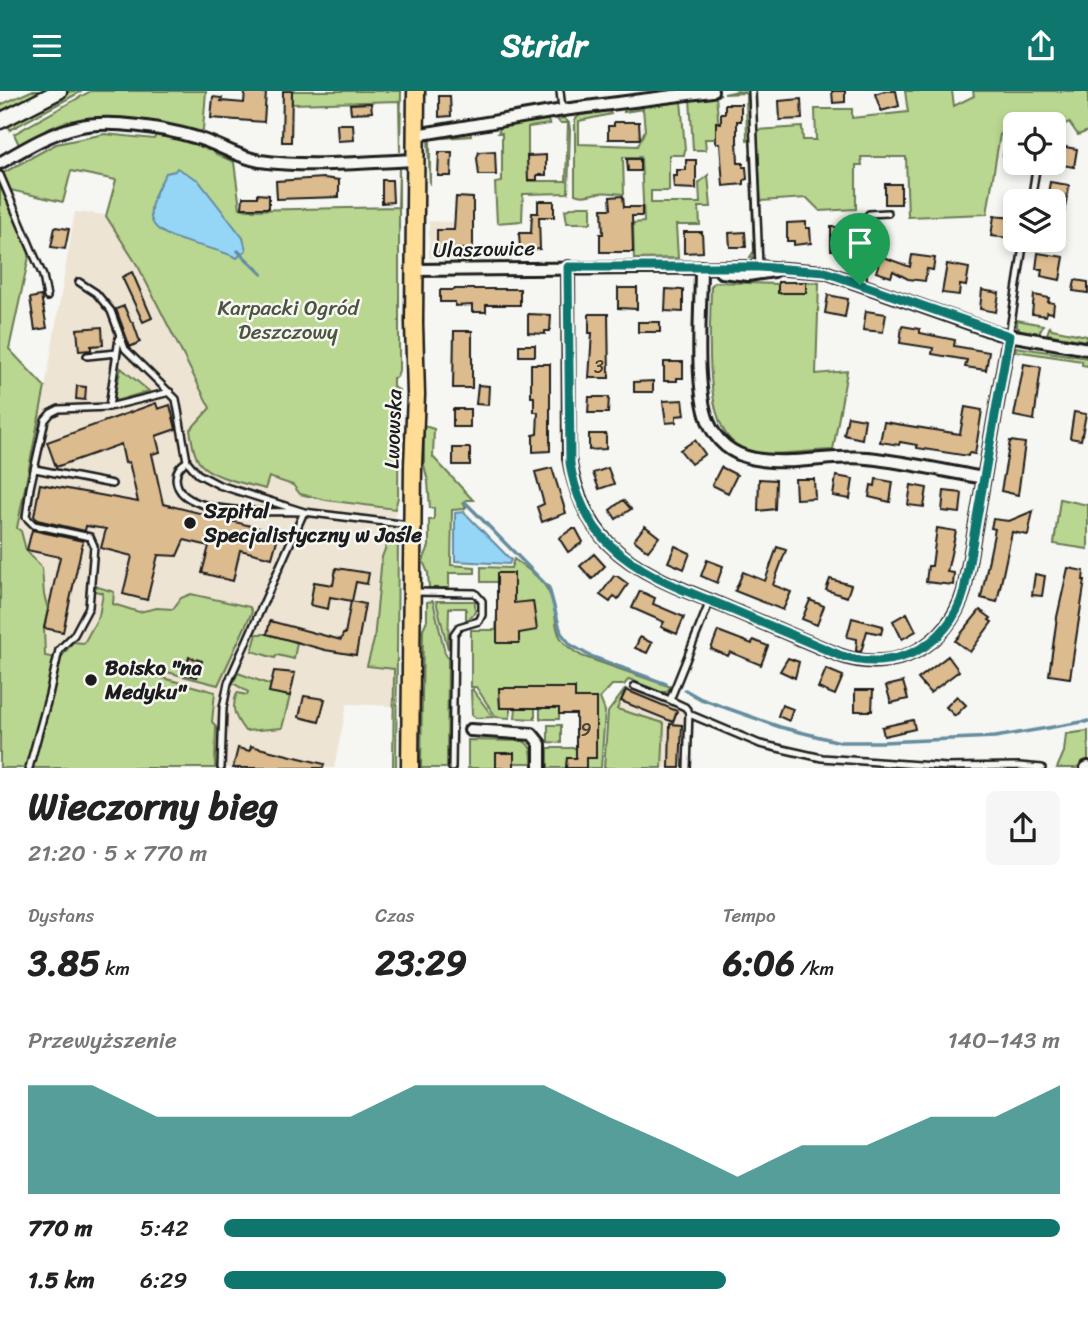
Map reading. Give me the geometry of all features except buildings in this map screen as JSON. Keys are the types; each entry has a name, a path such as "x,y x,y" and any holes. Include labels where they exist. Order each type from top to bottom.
{"main road":[{"path":"0,121 59,91"},
{"name":"Lwowska","path":"410,768 416,395 416,91"}],"street":[{"path":"416,135 674,93 712,91"},
{"path":"0,163 37,143 76,127 104,124 178,133 203,140 240,156 264,161 415,160"},
{"path":"568,267 569,459 576,487 594,525 617,551 649,572 710,601 844,657 872,662 904,657 941,633 959,606 964,591 1009,336"},
{"path":"781,268 748,275 728,274 701,267 701,395 709,424 723,445 740,455 762,460 866,457 983,478"},
{"name":"Ulaszowice","path":"414,269 759,267 818,271 1009,336 1088,349"},
{"path":"470,730 532,734 540,744 540,768"}],"lane":[{"path":"560,91 563,110"},
{"path":"752,91 759,267"},
{"path":"0,175 43,277 47,297"},
{"path":"860,285 863,278 862,222 869,213 888,213"},
{"path":"1009,336 1022,252"},
{"path":"79,282 96,293 111,311 124,349 170,392 178,404 187,461 198,474 211,481 304,512"},
{"path":"109,407 120,336"},
{"path":"87,356 117,353"},
{"path":"29,768 50,695 59,650 74,635 89,607 94,546 88,536 34,525 27,520 26,513 45,420 59,409 109,407 170,392"},
{"path":"187,461 177,470 176,482 181,492 192,501 228,510 304,512 412,526"},
{"path":"35,469 112,484"},
{"path":"221,768 223,708 228,683 304,512"},
{"path":"412,592 475,593 482,601 479,621 459,627 455,632 452,768"},
{"path":"670,700 710,601"},
{"path":"634,686 685,707 689,714 687,768"},
{"path":"689,714 772,748 822,758 962,767 1042,768"},
{"path":"453,730 470,730"}],"shaded area":[{"path":"151,138 189,144 234,162 240,209 399,207 397,377 393,378 393,387 397,388 394,706 347,704 334,768 215,768 216,727 212,722 215,692 125,669 0,649 17,528 42,406 75,212 106,215 116,180"},
{"path":"429,221 454,222 454,260 429,258"},
{"path":"626,688 683,711 686,716 683,724 681,768 662,768 663,723 617,709"}],"green space":[{"path":"31,91 43,91 1,111 0,105"},
{"path":"71,91 82,91 10,130 9,126"},
{"path":"91,91 206,91 203,130 200,132 128,119 91,118 58,125 20,147 14,134"},
{"path":"292,91 401,91 400,152 399,101 292,104"},
{"path":"738,91 748,93 750,145 747,140 746,93 724,94"},
{"path":"905,91 952,91 954,106 974,96 973,91 1088,91 1088,131 1078,135 1069,122 1066,124 1066,112 1003,112 1003,135 1000,134 987,214 908,217 906,157 861,157 862,165 856,165 856,209 820,211 807,198 761,201 757,130 802,127 803,140 816,140 815,109 852,109 852,118 908,112"},
{"path":"721,94 716,96 720,139 705,139 706,150 693,150 690,98"},
{"path":"681,100 684,155 669,155 669,191 651,191 651,203 700,203 699,183 708,175 711,207 699,207 700,225 676,225 678,258 634,259 633,223 644,222 641,157 623,157 624,194 575,194 575,119 581,115 609,111 611,114 579,121 579,144 638,146 645,130 643,109 624,112 625,108"},
{"path":"564,118 569,123 570,130 568,193 523,194 522,221 497,223 495,183 502,182 502,133 498,133 501,126 547,120 550,124 528,127 528,181 566,181 568,123 560,123 557,119"},
{"path":"470,131 471,136 430,139 430,185 428,138"},
{"name":"Karpacki Ogród Deszczowy","path":"105,134 154,139 156,134 190,141 213,150 234,162 240,208 247,210 398,207 399,167 399,370 397,377 393,378 393,387 399,390 398,497 395,509 300,494 293,485 269,477 265,489 220,476 199,462 190,430 210,408 139,268 106,216 116,180 71,171 63,202 10,190 3,173 56,144"},
{"path":"750,153 757,254 754,258 750,257 754,251"},
{"path":"0,182 30,252 9,349 45,387 17,528 21,531 26,550 42,568 48,609 44,628 45,656 60,659 73,642 84,643 99,616 103,593 95,591 95,586 114,592 113,604 139,612 157,608 173,609 181,598 191,594 250,607 252,612 218,685 151,668 148,674 215,692 212,722 216,726 215,768 0,768"},
{"path":"591,206 591,223 567,223 565,210"},
{"path":"715,282 778,284 778,293 805,293 806,282 819,283 816,374 847,371 833,450 763,453 742,448 729,438 719,421 711,375 711,286"},
{"path":"1017,320 1043,325 1039,333 1021,330 1017,327"},
{"path":"1050,326 1052,329 1087,336 1086,341 1047,334"},
{"path":"1016,347 1088,358 1088,366 1082,365 1082,361 1015,351"},
{"path":"121,368 149,391 116,401 114,397"},
{"path":"424,426 434,429 433,457 473,500 463,503 466,507 464,509 452,510 451,565 475,567 475,573 449,573 449,588 429,588 428,573 423,561 429,546 429,520 434,520 434,508 430,508 424,465"},
{"path":"1060,499 1088,505 1088,549 1054,544"},
{"path":"395,534 398,539 396,768 393,768 394,669 367,666 374,640 382,557 387,544 395,540"},
{"path":"514,559 536,576 547,589 552,599 558,633 570,648 582,656 671,687 666,692 659,692 629,679 624,685 612,685 600,698 605,711 601,768 586,768 586,758 596,758 575,698 575,688 499,689 500,707 510,708 510,718 496,717 476,687 471,687 471,630 496,630 497,615 514,614 514,573 497,573 497,582 481,582 481,567 511,568"},
{"path":"433,601 448,658 447,768 421,768 423,629 427,620 427,602"},
{"path":"436,601 475,601 475,612 469,619 466,619 466,608 449,608 448,649"},
{"path":"257,634 297,642 294,659 277,655 275,658 252,651"},
{"path":"238,673 271,685 270,692 290,696 282,728 245,731 234,709 237,693 247,695 248,692 233,683"},
{"path":"626,688 617,709 664,723 662,768 604,768 608,712"},
{"path":"473,689 493,717 476,718 472,715"},
{"path":"535,707 535,719 515,718 516,708"},
{"path":"540,708 559,708 559,719 540,719"},
{"path":"548,725 561,725 561,743 548,742"},
{"path":"1088,731 1088,760 1076,768 1057,768 1064,752 1066,734"},
{"path":"468,740 523,741 530,747 532,763 514,763 514,753 496,753 496,768 468,768"},
{"path":"548,748 576,748 576,758 567,758 566,768 548,768"}],"water":[{"path":"177,168 198,180 243,238 246,250 237,258 175,238 154,225 151,212 155,195 166,173"},
{"path":"464,512 511,560 509,564 455,561 455,513"}],"waterway":[{"path":"238,251 262,274"},
{"path":"465,502 549,588 561,633 571,645 590,656 666,684"},
{"path":"685,690 701,699 780,727 840,742 995,737 1082,722"}],"place":[{"name":"Szpital Specjalistyczny w Jaśle","path":"190,523"},
{"name":"Boisko \"na Medyku\"","path":"91,680"}],"route":[{"path":"568,267 811,269 860,285 1009,336 964,591 959,606 945,629 929,642 904,657 881,662 859,661 839,655 695,595 626,559 605,540 594,525 576,487 569,459 568,267"}]}
